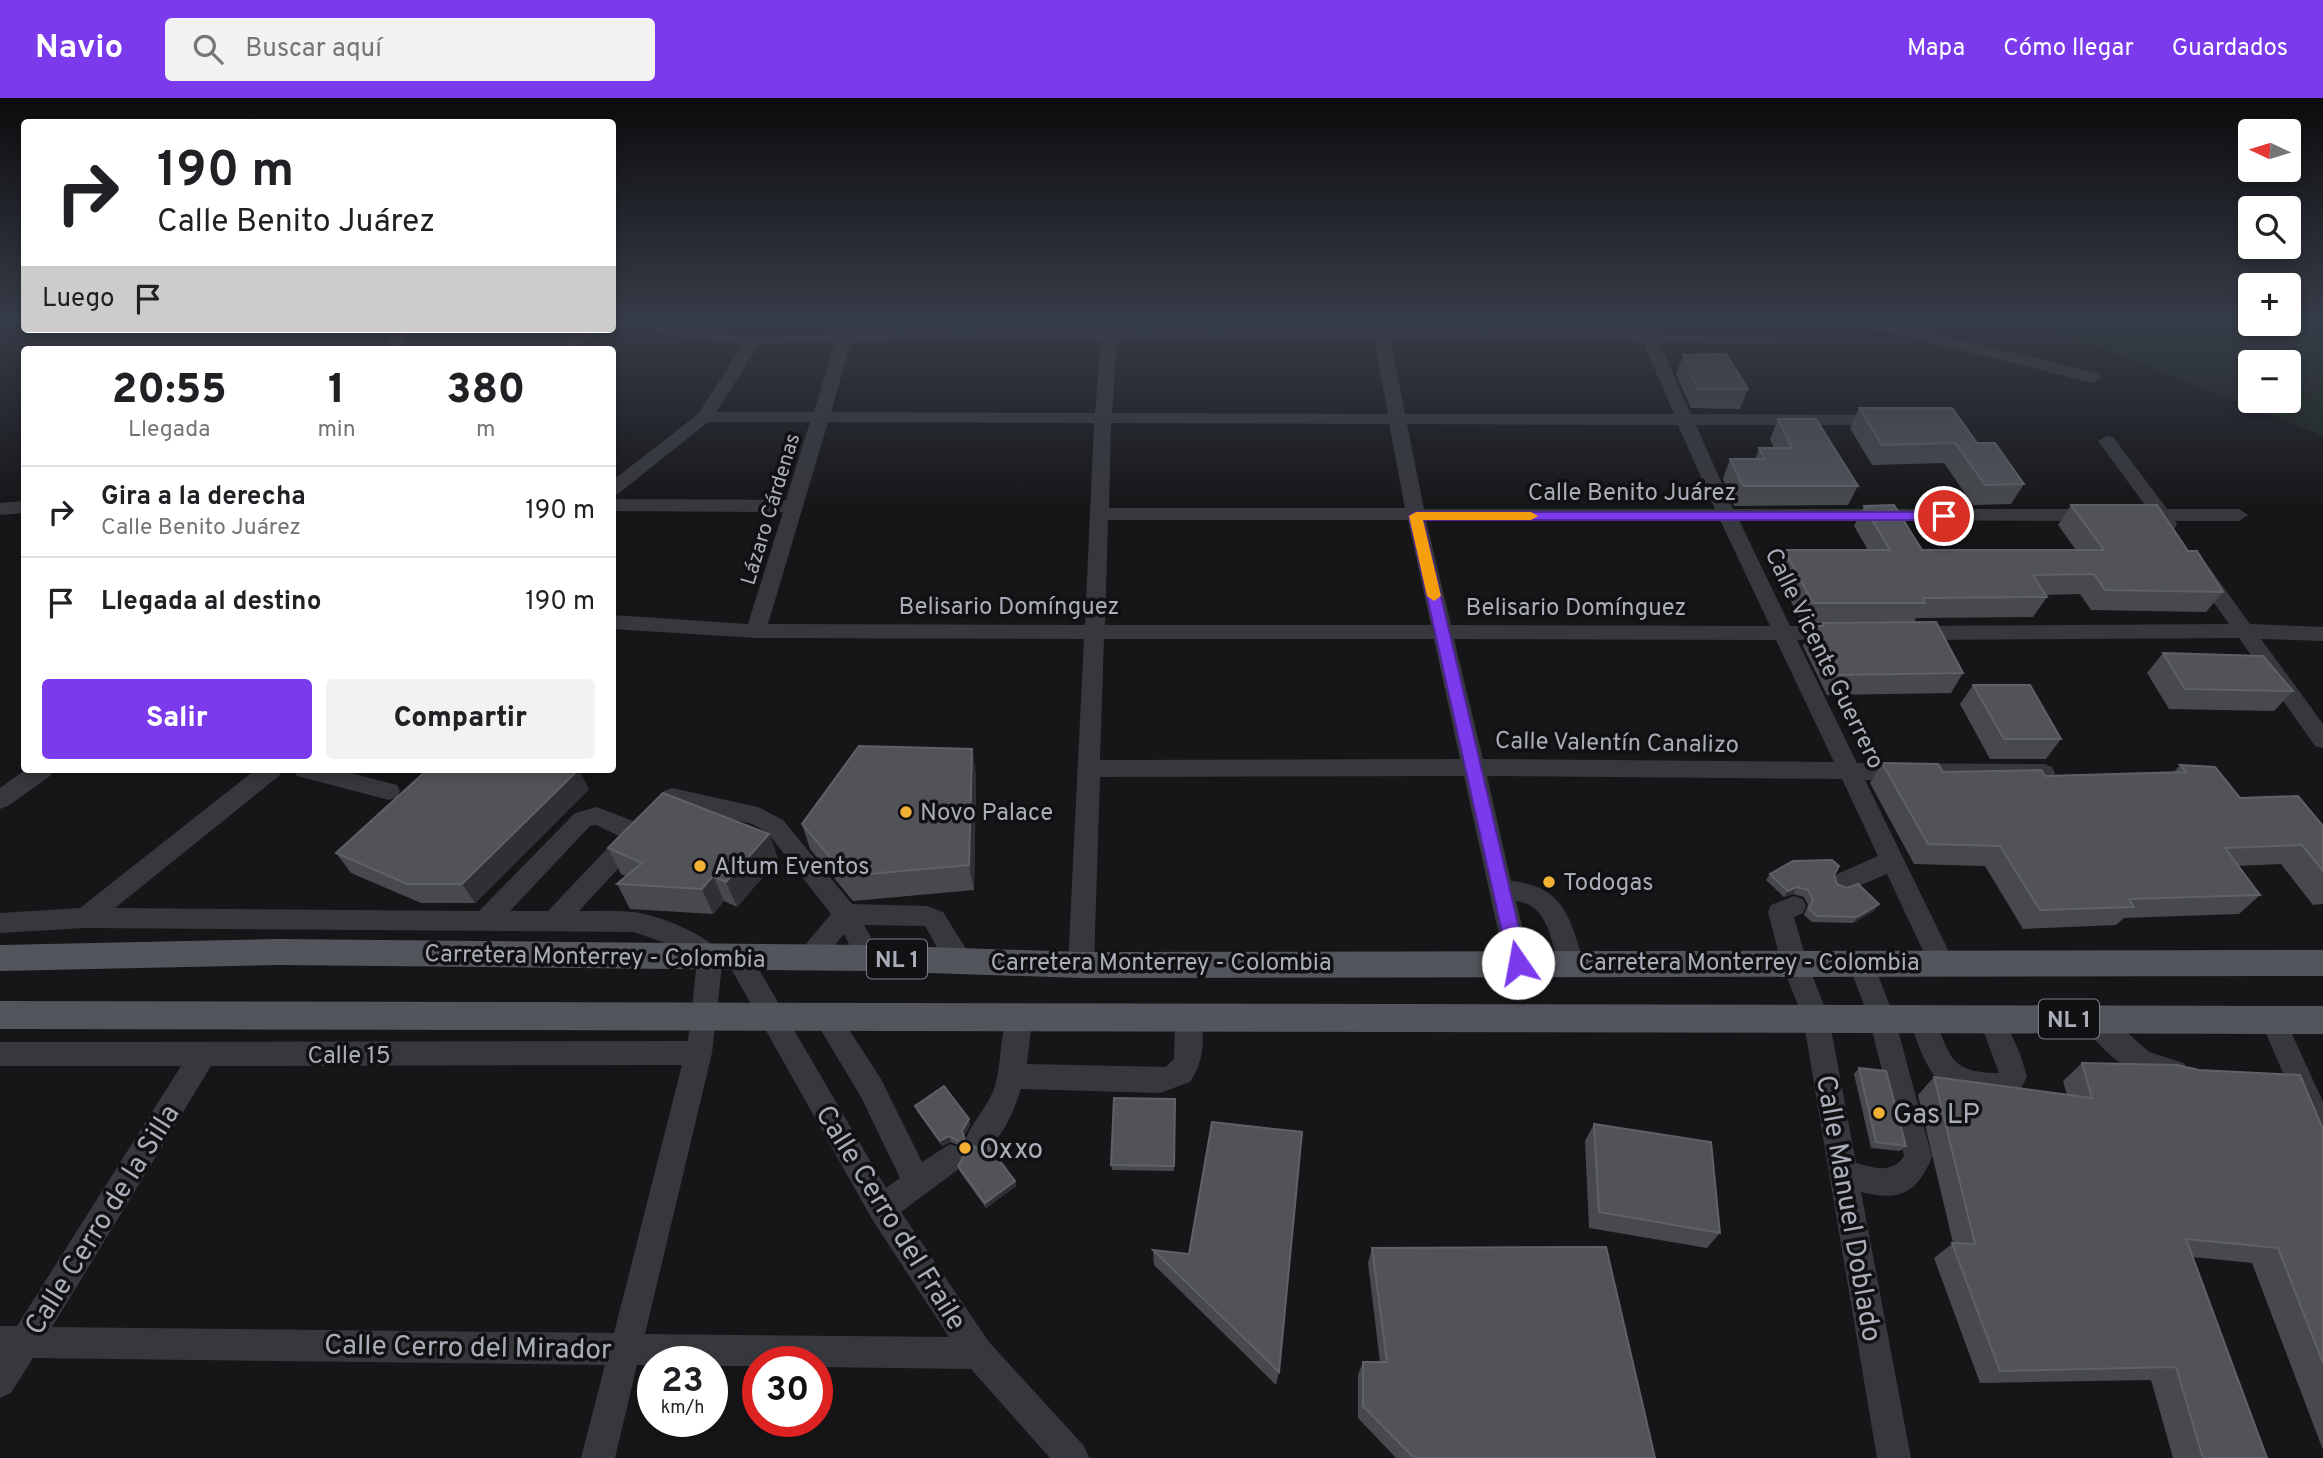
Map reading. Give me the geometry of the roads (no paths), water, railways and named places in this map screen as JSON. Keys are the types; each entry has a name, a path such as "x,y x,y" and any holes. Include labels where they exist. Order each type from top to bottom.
{"main road":[{"name":"Carretera Monterrey - Colombia","path":"0,958 279,952 869,958 1081,965 2323,963"},
{"name":"NL 1","path":"0,1015 705,1016 1019,1020 2323,1020"}],"street":[{"path":"616,487 704,417 726,383"},
{"name":"Lázaro Cárdenas","path":"756,631 832,383"},
{"path":"1081,965 1106,383"},
{"path":"1392,383 1416,516 1518,963"},
{"name":"Calle Vicente Guerrero","path":"1668,383 1727,516 1941,962"},
{"path":"704,417 1902,420"},
{"path":"2107,441 2177,536"},
{"path":"616,505 794,506"},
{"path":"0,509 21,507"},
{"name":"Calle Benito Juárez","path":"1102,514 2239,515"},
{"path":"2192,557 2323,740"},
{"name":"Belisario Domínguez","path":"616,622 756,631 1852,633"},
{"path":"1892,633 2246,631 2323,634"},
{"name":"Calle Valentín Canalizo","path":"1088,769 1472,767 2043,773"},
{"path":"0,800 38,773"},
{"path":"85,918 267,773"},
{"path":"317,773 389,791"},
{"path":"672,797 766,820 775,826 846,914 869,958"},
{"path":"485,921 583,819 597,816 630,829 631,839 554,921"},
{"path":"1844,882 1894,860"},
{"path":"1503,890 1524,891 1548,902 1555,910 1571,963"},
{"name":"Calle Manuel Doblado","path":"1794,906 1780,912 1794,962 1816,1018 1846,1175 1894,1458"},
{"path":"807,958 846,914 927,916 934,919 960,960"},
{"path":"0,923 85,918 634,922 658,926 724,957 705,1016 699,1053 598,1458"},
{"name":"Calle Cerro del Fraile","path":"724,957 772,1018 882,1209 978,1353 1072,1458"},
{"path":"1846,1175 1892,1184 1903,1180 1913,1171 1918,1157 1882,1019 1861,962"},
{"path":"828,1019 871,1088 917,1183"},
{"path":"1013,1076 1160,1081 1176,1077 1184,1071 1188,1061 1188,1019"},
{"path":"1922,1019 1948,1076 1970,1087 2007,1086 2013,1076 1992,1019"},
{"path":"2094,1019 2128,1053 2147,1066 2168,1072 2194,1073"},
{"path":"980,1138 996,1118 1013,1076 1019,1020"},
{"path":"2273,1020 2286,1077 2323,1133"},
{"name":"Calle 15","path":"0,1054 699,1053"},
{"name":"Calle Cerro de la Silla","path":"0,1382 12,1342 203,1055"},
{"path":"882,1209 950,1158"},
{"name":"Calle Cerro del Mirador","path":"12,1342 978,1353"}],"place":[{"name":"Novo Palace","path":"906,812"},
{"name":"Altum Eventos","path":"700,866"},
{"name":"Todogas","path":"1549,882"},
{"name":"Gas LP","path":"1879,1113"},
{"name":"Oxxo","path":"965,1148"}]}
